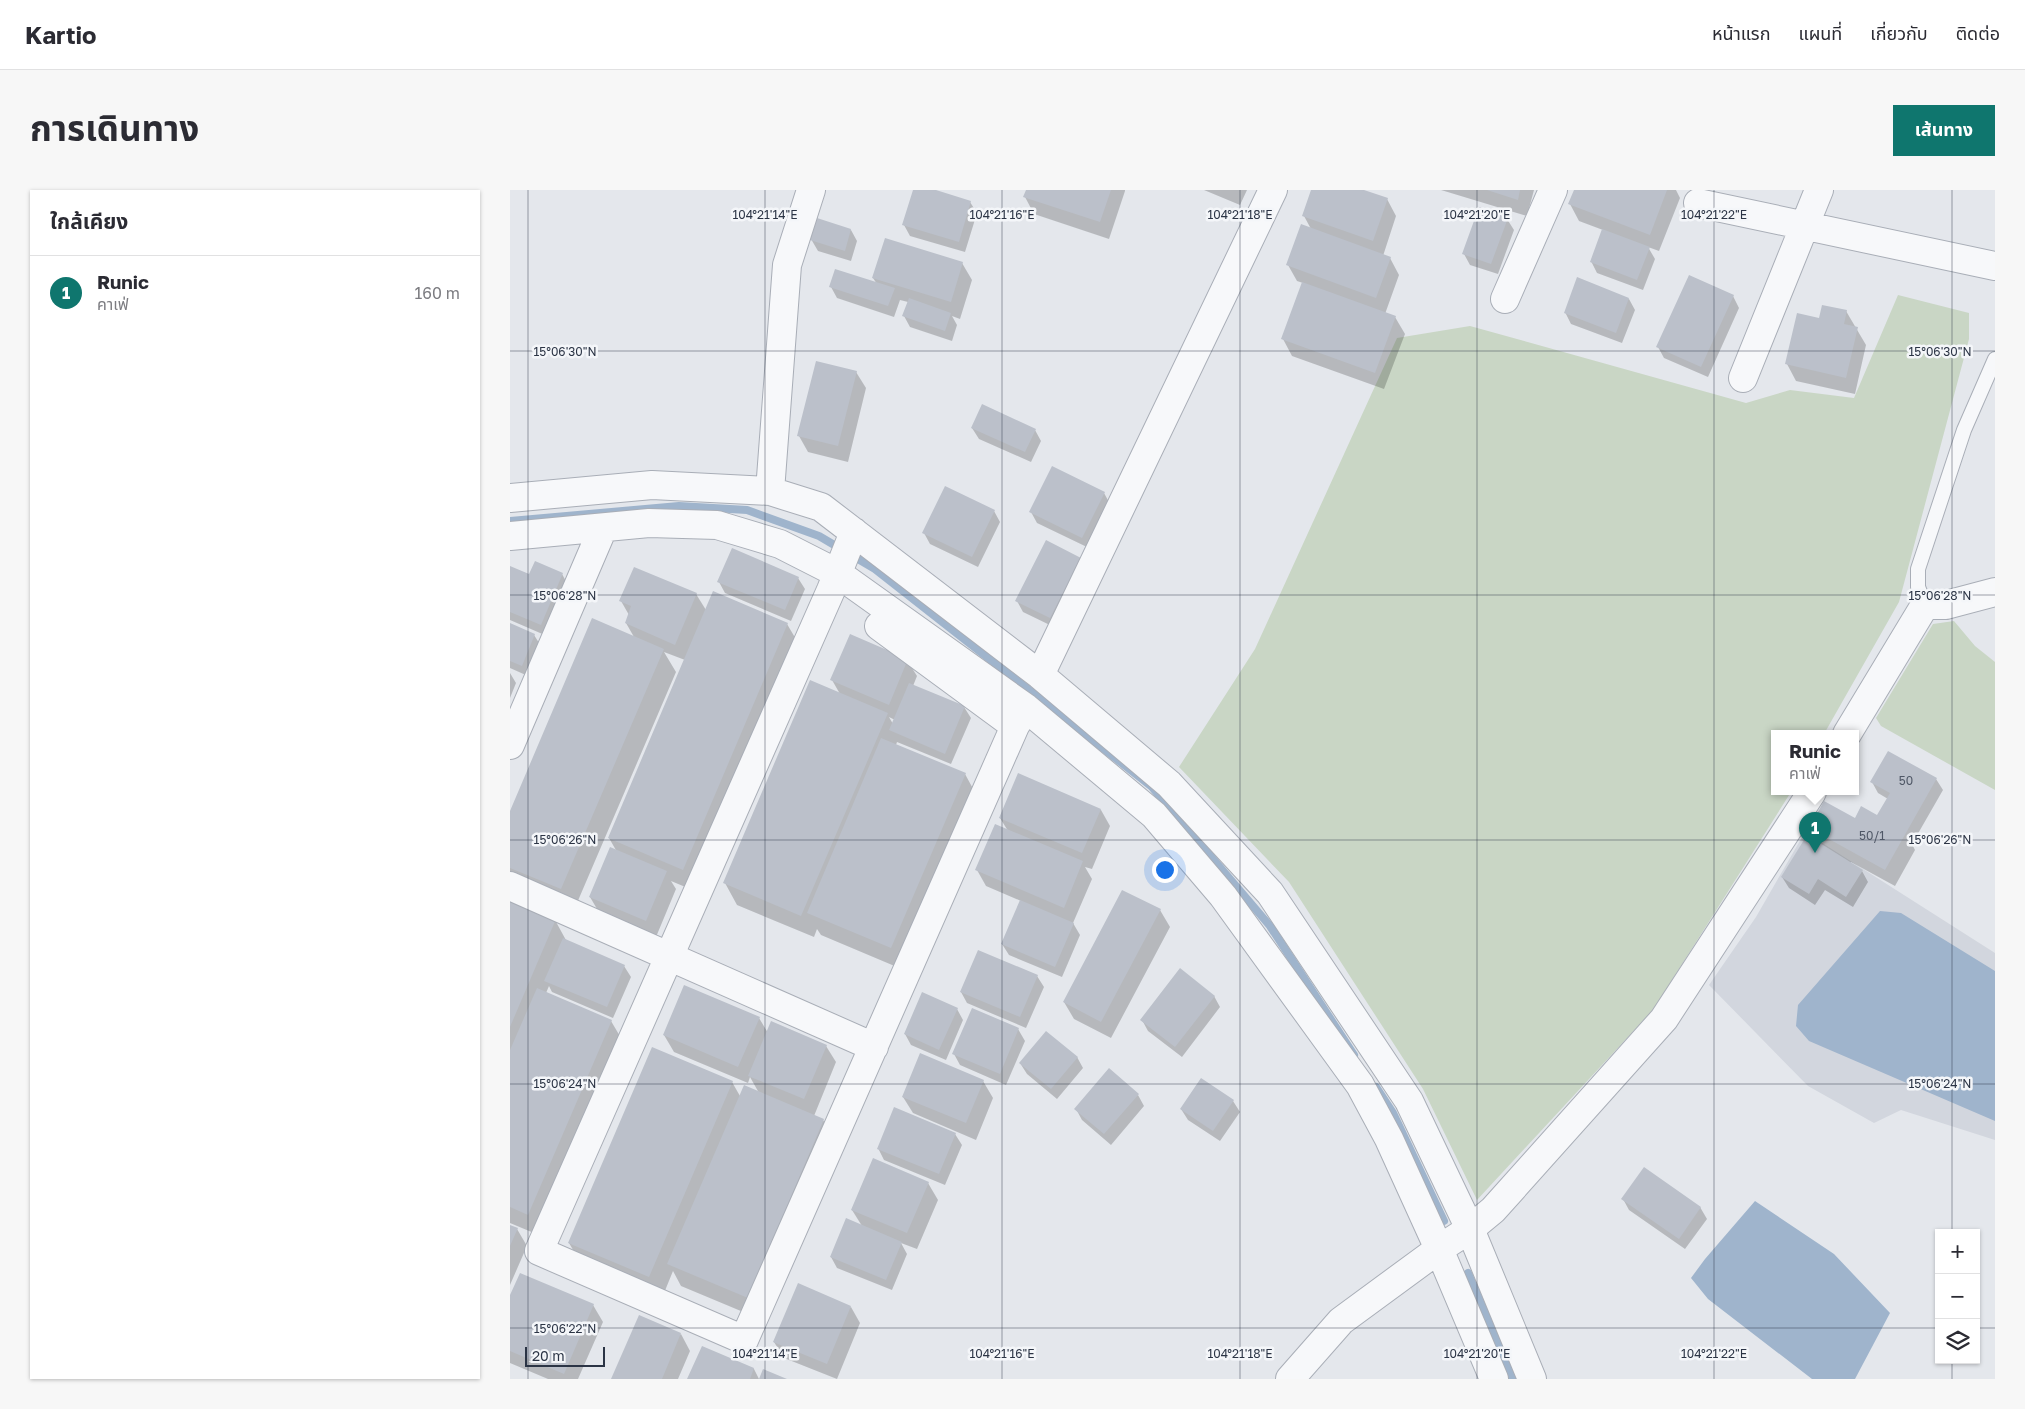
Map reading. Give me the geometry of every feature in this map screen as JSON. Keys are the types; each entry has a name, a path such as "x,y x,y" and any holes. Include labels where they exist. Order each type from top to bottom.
{"street":[{"path":"770,491 786,265 811,190"},
{"path":"1040,675 1273,190"},
{"path":"1505,299 1554,190"},
{"path":"1743,378 1819,190"},
{"path":"1698,203 1995,266"},
{"path":"510,498 652,485 770,491 821,507 843,559 1020,717 1154,815 1223,896 1360,1085 1389,1139 1439,1249 1494,1379"},
{"path":"510,536 648,523 717,525 780,544 843,559 1040,675 1169,784 1270,893 1409,1102 1470,1230 1532,1379"},
{"path":"510,745 603,528"},
{"path":"843,559 539,1251 744,1340 1020,717"},
{"path":"1849,730 1926,606 1946,605 1995,592"},
{"path":"1290,1379 1341,1321 1439,1249 1470,1230 1493,1210 1664,1019 1810,795"},
{"path":"510,886 874,1047"}],"lane":[{"path":"1926,606 1918,587 1918,569 1964,430 1995,359"}],"shaded area":[{"path":"1805,832 1995,953 1995,1140 1901,1110 1874,1123 1808,1086 1709,985 1756,917"}],"green space":[{"path":"1898,295 1969,313 1969,339 1899,602 1826,730 1771,730 1771,795 1789,795 1653,1010 1477,1200 1423,1089 1289,882 1179,767 1255,649 1397,338 1470,326 1746,403 1790,390 1854,398"},
{"path":"1954,621 1975,646 1995,662 1995,790 1881,726 1876,718 1933,624"}],"water":[{"path":"1880,911 1901,913 1995,971 1995,1121 1809,1041 1796,1026 1798,1005"},
{"path":"1755,1201 1834,1254 1890,1313 1855,1379 1812,1379 1708,1299 1691,1278"}],"building":[{"path":"913,190 936,190 971,201 959,242 902,225"},
{"path":"1026,190 1111,190 1100,222 1023,197"},
{"path":"1311,190 1364,190 1388,198 1373,241 1302,216"},
{"path":"1487,190 1520,190 1518,200"},
{"path":"1574,190 1667,190 1650,235 1568,204"},
{"path":"1479,207 1508,218 1491,264 1462,254"},
{"path":"817,218 851,229 845,251 810,240"},
{"path":"1301,224 1391,257 1376,298 1286,265"},
{"path":"1602,229 1650,247 1637,280 1590,262"},
{"path":"885,238 963,262 951,302 872,278"},
{"path":"835,269 895,288 888,306 829,287"},
{"path":"1689,275 1734,295 1701,367 1656,347"},
{"path":"1577,277 1629,298 1616,333 1564,313"},
{"path":"1302,282 1396,316 1375,373 1281,339"},
{"path":"909,298 951,313 945,331 902,316"},
{"path":"1822,305 1847,310 1844,324 1858,327 1846,378 1785,364 1797,313 1819,318"},
{"path":"816,361 857,371 838,446 797,436"},
{"path":"982,404 1036,429 1025,452 971,428"},
{"path":"1052,466 1105,492 1082,538 1029,512"},
{"path":"945,486 995,510 972,557 922,533"},
{"path":"1046,540 1081,558 1050,618 1015,601"},
{"path":"732,548 799,577 785,610 717,582"},
{"path":"535,561 563,573 541,625 510,612 510,566 529,574"},
{"path":"634,567 697,593 675,645 625,623 631,606 619,601"},
{"path":"713,591 788,623 683,870 608,838"},
{"path":"592,618 664,649 561,889 510,868 510,811"},
{"path":"510,623 535,634 522,666 510,661"},
{"path":"850,634 908,659 889,705 830,680"},
{"path":"810,680 888,713 801,916 723,883"},
{"path":"909,683 965,706 945,754 889,730"},
{"path":"881,738 966,773 891,948 807,913"},
{"path":"1888,751 1937,778 1885,870 1809,828 1824,801 1855,818 1861,806 1877,815 1890,793 1870,782"},
{"path":"1018,773 1101,809 1082,853 999,818"},
{"path":"995,824 1083,861 1064,908 975,870"},
{"path":"1807,835 1863,870 1846,897 1818,879 1809,894 1781,877"},
{"path":"610,847 667,871 646,921 589,897"},
{"path":"1122,890 1161,909 1101,1022 1063,1002"},
{"path":"510,900 556,919 510,1027"},
{"path":"1020,900 1074,923 1055,967 1001,944"},
{"path":"563,938 625,965 607,1007 544,981"},
{"path":"978,950 1038,975 1020,1017 960,992"},
{"path":"1180,968 1215,996 1175,1047 1140,1020"},
{"path":"684,985 760,1017 738,1067 663,1035"},
{"path":"537,988 612,1020 528,1215 510,1207 510,1050"},
{"path":"922,992 958,1008 939,1050 904,1034"},
{"path":"972,1008 1019,1028 1000,1074 952,1054"},
{"path":"771,1021 827,1045 804,1099 748,1076"},
{"path":"1046,1031 1078,1057 1051,1089 1019,1063"},
{"path":"652,1047 733,1081 649,1277 568,1243"},
{"path":"920,1053 984,1080 966,1123 902,1097"},
{"path":"1109,1068 1139,1094 1104,1134 1074,1109"},
{"path":"1201,1078 1234,1100 1213,1131 1180,1109"},
{"path":"744,1085 824,1119 748,1298 667,1264"},
{"path":"894,1107 956,1133 939,1174 877,1149"},
{"path":"873,1158 929,1182 907,1233 851,1210"},
{"path":"1644,1167 1701,1207 1679,1239 1621,1199"},
{"path":"846,1218 902,1242 886,1280 830,1257"},
{"path":"510,1225 518,1228 510,1246"},
{"path":"520,1273 594,1304 564,1374 510,1351 510,1295"},
{"path":"798,1283 851,1306 827,1364 773,1342"},
{"path":"639,1315 681,1333 662,1379 611,1379"},
{"path":"702,1346 754,1368 750,1379 687,1379"},
{"path":"763,1369 787,1379 759,1379"}],"waterway":[{"path":"510,521 679,506 747,510 819,536 875,569 1151,786 1270,926 1354,1055"},
{"path":"1376,1087 1393,1113 1444,1221"},
{"path":"1468,1273 1513,1379"}],"place":[{"name":"Runic","path":"1815,853"}]}
